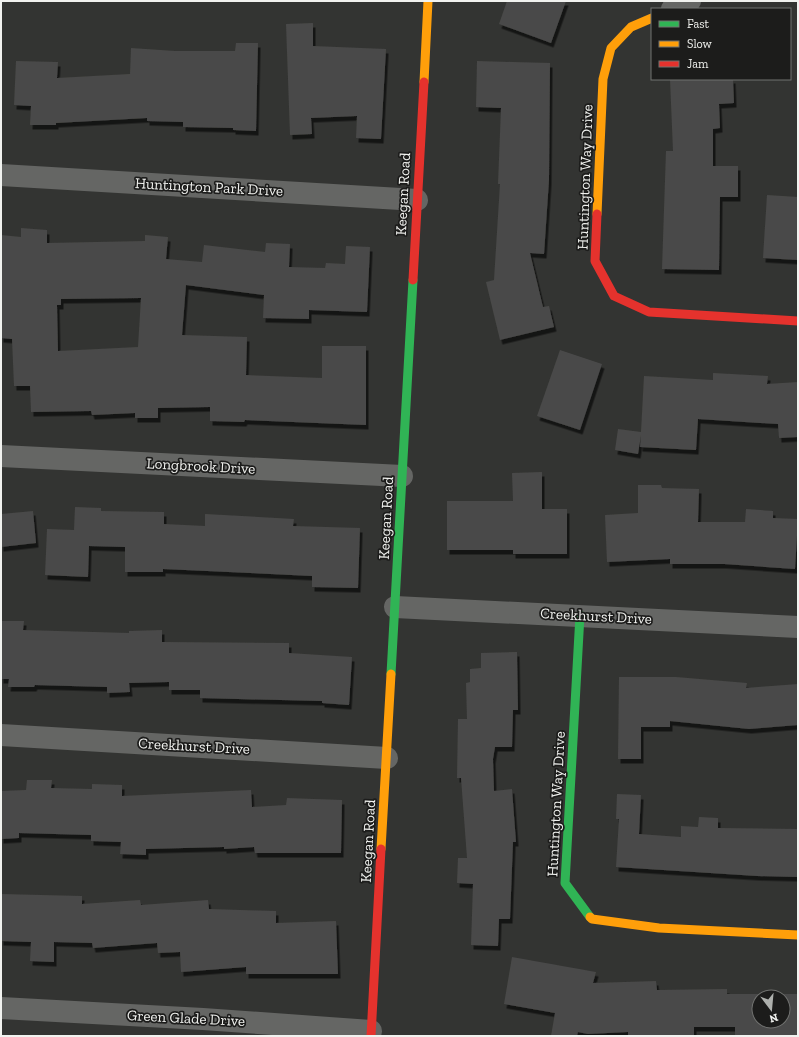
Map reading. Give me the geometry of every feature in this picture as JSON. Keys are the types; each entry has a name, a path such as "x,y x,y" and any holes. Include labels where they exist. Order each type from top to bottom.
{"street":[{"name":"Keegan Road","path":"371,1033 428,1"},
{"path":"674,8 690,1"},
{"name":"Huntington Way Drive","path":"651,18 631,27 611,48 603,79 595,260 614,296 649,312 798,321"},
{"name":"Huntington Park Drive","path":"1,175 417,200"},
{"name":"Longbrook Drive","path":"1,456 402,476"},
{"name":"Creekhurst Drive","path":"395,607 798,627"},
{"name":"Huntington Way Drive","path":"580,615 565,883 592,919 659,928 798,935"},
{"name":"Creekhurst Drive","path":"1,735 386,758"},
{"name":"Green Glade Drive","path":"1,1008 203,1019 371,1033"}],"building":[{"path":"507,1 566,1 551,43 499,24"},
{"path":"313,23 313,46 386,49 381,139 356,138 357,116 311,118 312,134 290,135 286,24"},
{"path":"236,43 258,43 256,131 233,130 233,128 183,127 183,122 147,121 147,118 56,123 56,125 30,125 31,106 14,105 16,61 58,62 57,78 130,74 131,48 175,51 235,51"},
{"path":"477,61 550,63 549,180 544,254 530,253 543,307 549,306 554,327 500,340 486,282 494,280 500,184 498,184 501,108 476,107"},
{"path":"670,80 733,80 734,103 719,104 720,128 713,129 713,166 738,166 738,197 720,197 719,270 662,269 666,151 673,151"},
{"path":"767,195 798,197 798,260 763,258"},
{"path":"21,228 47,230 47,243 145,241 145,235 168,237 166,259 202,262 204,245 265,252 266,243 290,244 289,267 325,268 326,263 345,264 346,246 370,247 367,312 309,310 309,319 263,318 264,295 186,285 182,335 247,337 246,375 322,378 322,346 366,346 366,425 245,420 244,422 210,421 210,407 158,408 158,418 135,418 135,413 92,415 91,411 31,412 30,386 14,386 12,339 1,338 1,235 21,237","holes":["141,298 138,347 58,351 57,305 61,305 61,299"]},
{"path":"560,350 602,364 580,430 537,416"},
{"path":"713,373 768,376 767,384 798,382 798,437 779,438 778,424 698,419 696,450 640,447 641,435 638,454 615,450 618,429 641,432 644,376 713,380"},
{"path":"542,472 542,509 567,509 567,554 513,554 513,550 447,550 447,501 513,501 512,473"},
{"path":"638,485 661,485 662,488 699,489 698,522 745,522 746,509 773,511 773,518 798,519 795,569 724,564 670,564 670,559 607,562 605,515 638,513"},
{"path":"75,507 101,508 101,511 164,512 164,524 205,526 205,514 294,519 293,526 360,528 358,588 312,587 312,576 163,569 163,572 125,572 125,547 89,546 88,577 45,575 47,529 74,530"},
{"path":"33,511 36,543 1,547 1,514"},
{"path":"1,621 24,621 23,630 129,633 129,631 162,630 162,642 289,643 289,653 352,657 349,705 322,703 322,701 200,698 200,690 169,690 169,682 129,683 130,692 107,693 107,687 35,685 34,687 8,687 9,679 1,679"},
{"path":"517,652 518,710 513,710 512,747 495,747 493,759 494,791 512,789 516,842 513,842 510,919 499,919 498,946 471,945 473,884 457,883 458,858 467,858 461,778 457,778 458,719 467,719 466,683 470,682 470,669 481,668 481,653"},
{"path":"619,677 676,677 747,683 746,688 798,684 798,725 749,729 670,721 670,727 641,727 641,759 618,759"},
{"path":"27,780 52,780 51,788 92,789 92,784 122,785 122,796 251,790 252,807 286,805 287,798 342,800 341,853 255,853 254,847 224,849 224,847 146,849 146,855 120,854 121,842 91,841 91,835 19,833 19,838 1,839 1,791 26,790"},
{"path":"617,794 641,795 639,834 681,837 681,826 698,827 699,817 718,818 718,828 798,829 798,877 757,876 616,867 619,819 616,819"},
{"path":"1,894 82,896 82,904 140,900 141,905 208,900 209,909 276,911 276,923 336,921 338,974 246,974 246,967 181,972 180,952 158,953 157,943 93,948 92,943 54,942 54,962 30,961 31,942 1,941"},
{"path":"512,957 596,972 593,983 656,981 657,990 727,989 727,994 751,994 751,1029 791,1029 791,994 797,994 797,1036 735,1036 735,1027 694,1027 694,1036 628,1036 628,1032 588,1034 578,1032 577,1036 551,1036 555,1013 504,1004"}],"traffic: fast":[{"path":"391,674 413,280"},
{"path":"580,615 565,883 590,917"}],"traffic: slow":[{"path":"424,82 428,1"},
{"path":"597,214 603,79 611,48 631,27 651,18"},
{"path":"381,849 391,674"},
{"path":"590,917 592,919 659,928 798,935"}],"traffic: jam":[{"path":"413,280 424,82"},
{"path":"597,214 595,261 614,296 649,312 798,321"},
{"path":"371,1036 381,849"}]}
